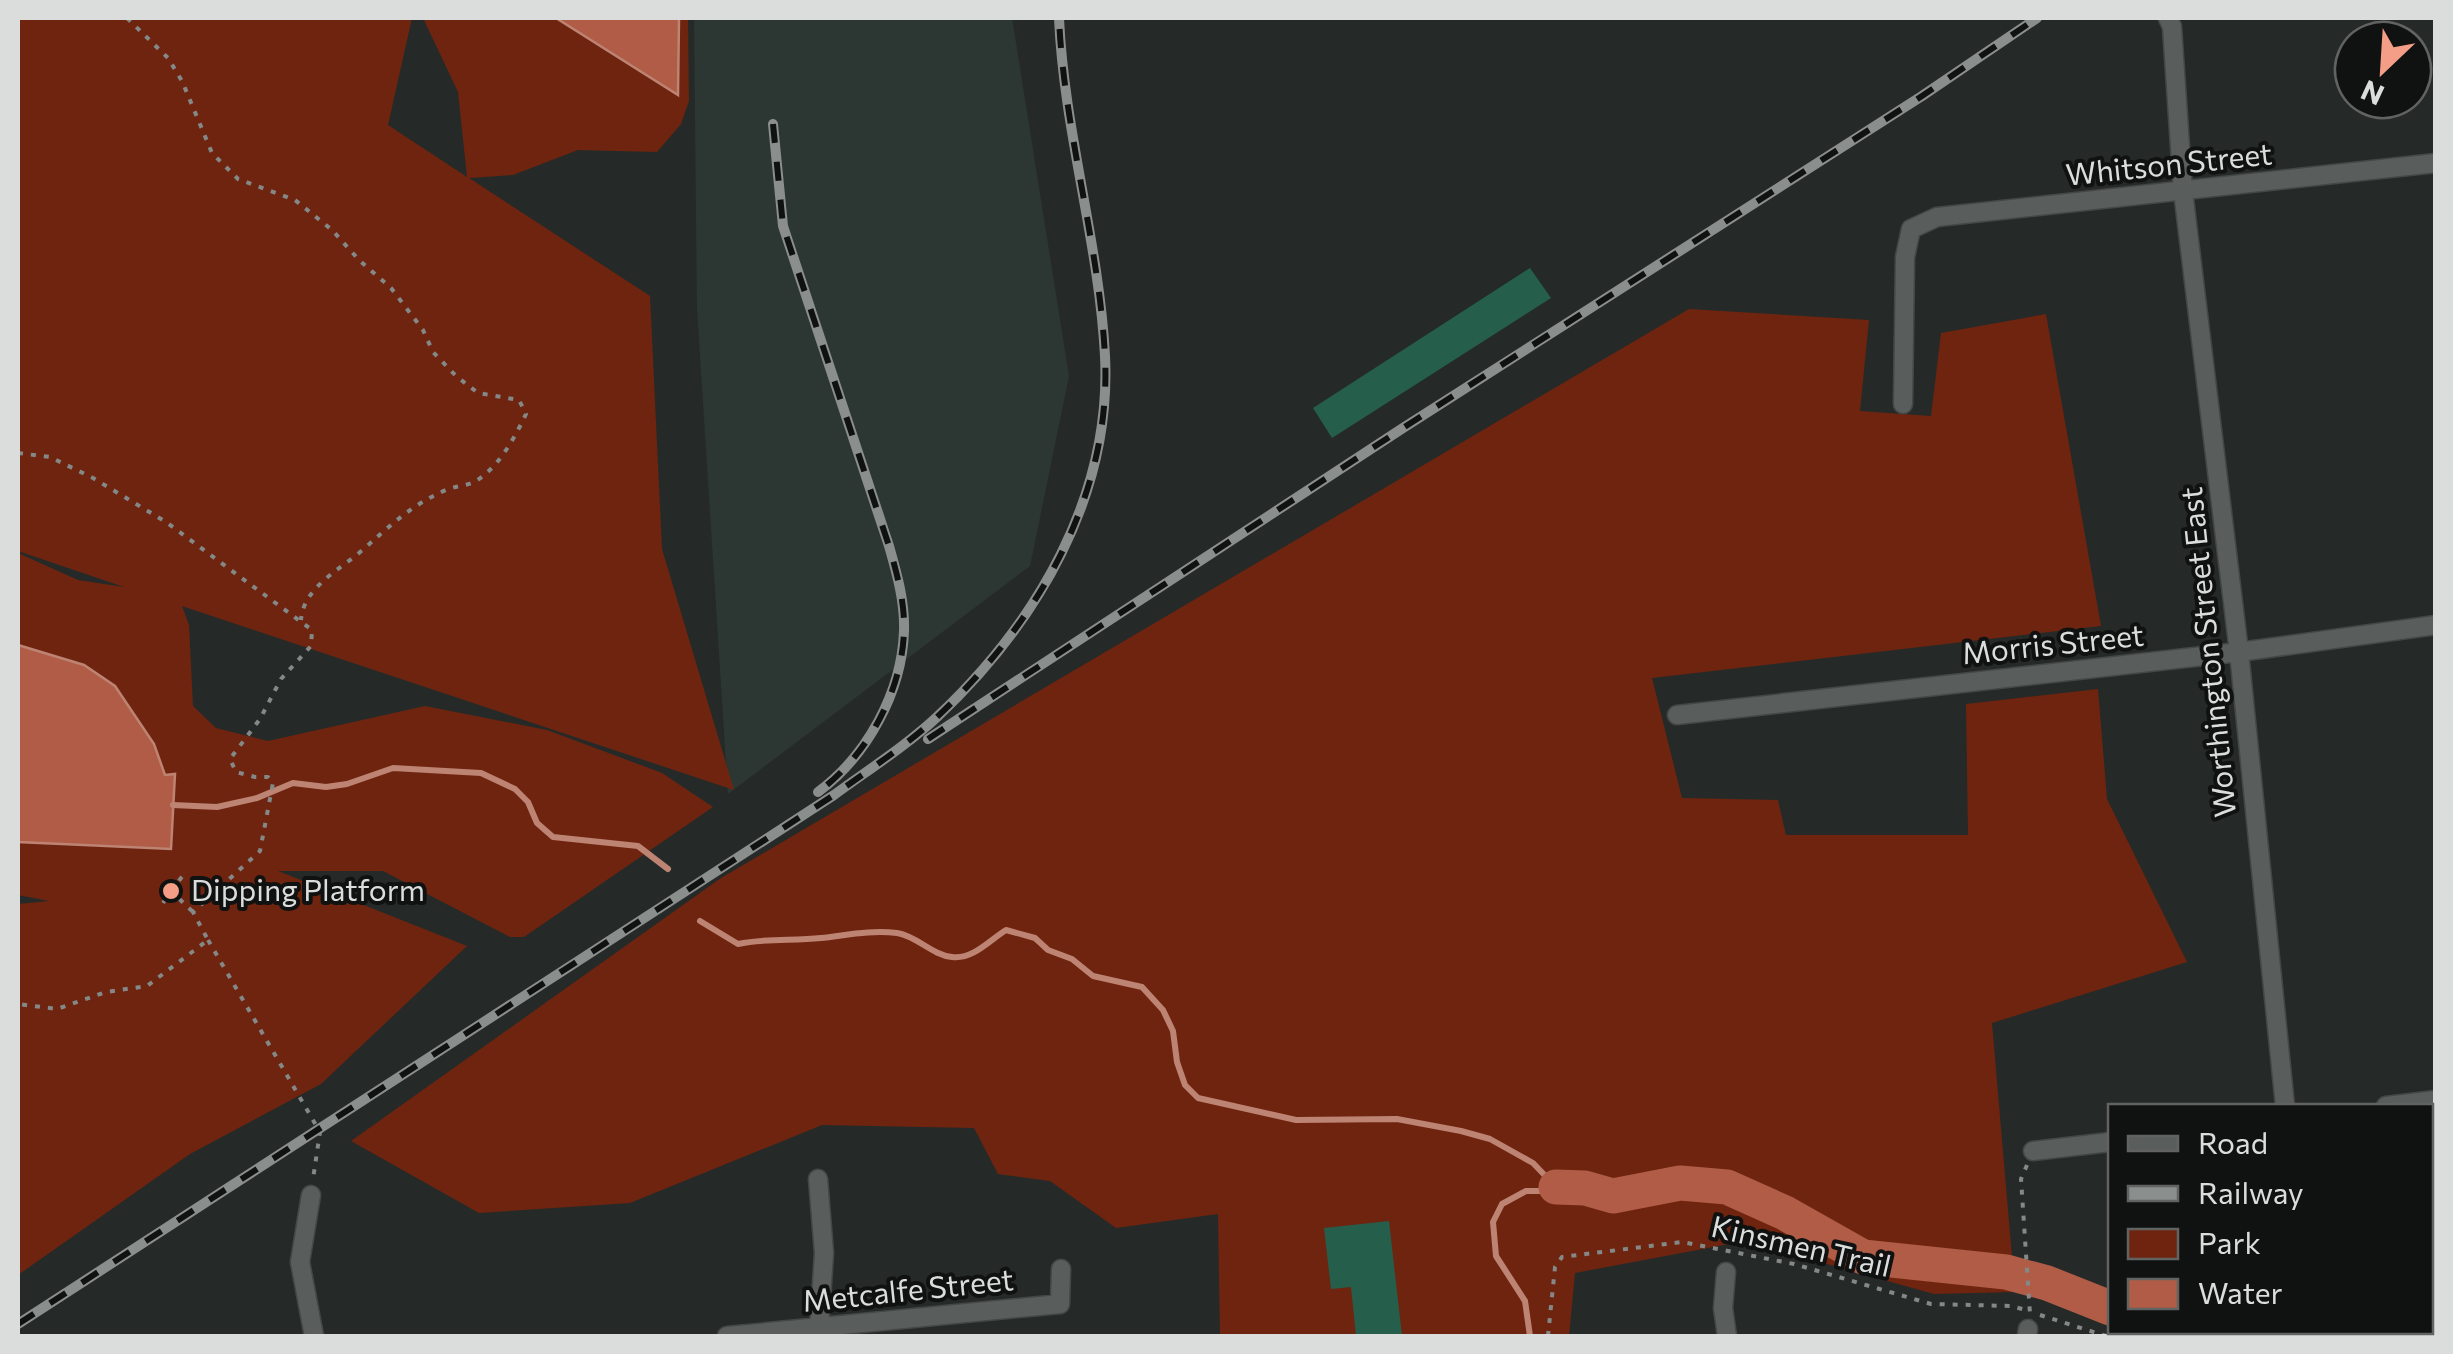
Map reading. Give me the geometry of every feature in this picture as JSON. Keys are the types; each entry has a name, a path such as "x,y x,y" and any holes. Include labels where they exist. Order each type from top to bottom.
{"street":[{"name":"Worthington Street East","path":"2168,18 2172,27 2183,191 2238,652 2284,1104"},
{"name":"Whitson Street","path":"1903,404 1905,257 1911,230 1937,217 2436,163"},
{"name":"Morris Street","path":"1677,714 2238,652 2436,626"},
{"path":"2403,1104 2436,1100"},
{"path":"2032,1151 2108,1142"},
{"path":"818,1179 824,1252 819,1328"},
{"path":"310,1195 300,1262 314,1336"},
{"name":"Metcalfe Street","path":"728,1336 1060,1304 1061,1269"},
{"path":"1726,1272 1723,1308 1727,1336"}],"path":[{"path":"127,18 168,58 212,152 238,179 295,200 310,210 391,288 424,330 433,352 456,376 478,393 519,400 526,414 514,440 476,481 446,490 396,517 322,582 302,608 301,620"},
{"path":"18,453 50,457 93,478 166,522 312,630 311,646 280,678 260,719 230,758 236,772 255,778 268,776 274,783 260,851 193,912"},
{"path":"162,903 184,874"},
{"path":"171,891 193,912 320,1132 310,1195"},
{"path":"18,1004 57,1009 106,992 146,986 208,940"},
{"path":"2028,1326 2031,1300 2021,1179 2032,1151"},
{"name":"Kinsmen Trail","path":"1548,1336 1555,1267 1562,1258 1682,1242 1794,1264 1931,1304 2011,1306 2028,1326 2106,1336"}],"shaded area":[{"path":"694,18 1012,18 1069,376 1030,566 728,794 697,308"}],"green space":[{"path":"18,18 412,18 388,125 467,177 458,92 423,18 556,18 677,95 679,18 688,18 689,101 681,124 657,152 578,150 513,175 469,178 650,296 662,549 734,790 182,606 189,625 193,706 216,728 268,741 425,706 547,730 662,773 713,807 524,937 510,937 383,871 278,871 467,946 321,1084 190,1154 18,1275 18,904 49,901 18,895 18,553 78,580 124,587 18,551"},
{"path":"1689,309 1869,320 1860,411 1931,416 1941,333 2046,314 2101,626 1652,678 1682,798 1778,800 1786,835 1968,835 1966,704 2098,689 2107,799 2187,962 1992,1023 2015,1292 1934,1294 1745,1241 1575,1273 1569,1336 1220,1336 1218,1214 1116,1228 1050,1181 998,1174 974,1128 822,1125 630,1203 479,1213 351,1141 721,878"}],"water":[{"path":"556,18 679,18 678,95"},
{"path":"18,645 84,665 115,686 154,744 165,775 175,774 171,849 18,842"}],"building":[{"path":"1530,268 1551,298 1332,438 1313,408"},
{"path":"1389,1221 1402,1336 1356,1336 1351,1287 1331,1289 1324,1228"}],"waterway":[{"path":"173,805 217,807 257,798 293,783 326,787 347,784 393,768 481,773 515,789 528,802 537,823 553,837 638,846 668,869"},
{"path":"700,921 738,944 887,932 904,935 952,957 974,952 1006,930 1035,938 1093,976 1142,987 1163,1010 1173,1031 1185,1085 1198,1098 1296,1120 1397,1119 1490,1139 1533,1163 1556,1187 1526,1191 1502,1204 1493,1222 1496,1256 1525,1301 1530,1336"},
{"path":"1556,1187 1585,1188 1613,1196 1680,1183 1727,1187 1785,1213 1863,1257 2006,1272 2108,1307"},
{"path":"2166,1334 2172,1336"},
{"path":"2255,1336 2263,1334"}],"railway":[{"path":"18,1324 834,795 937,717 1006,641 1036,599 1081,508 1096,459 1104,408 1102,313 1067,103 1059,18"},
{"path":"928,739 2037,18"},
{"path":"773,124 783,226 889,546 904,620 897,677 879,721 852,760 818,792"}],"place":[{"name":"Dipping Platform","path":"171,891"}]}
